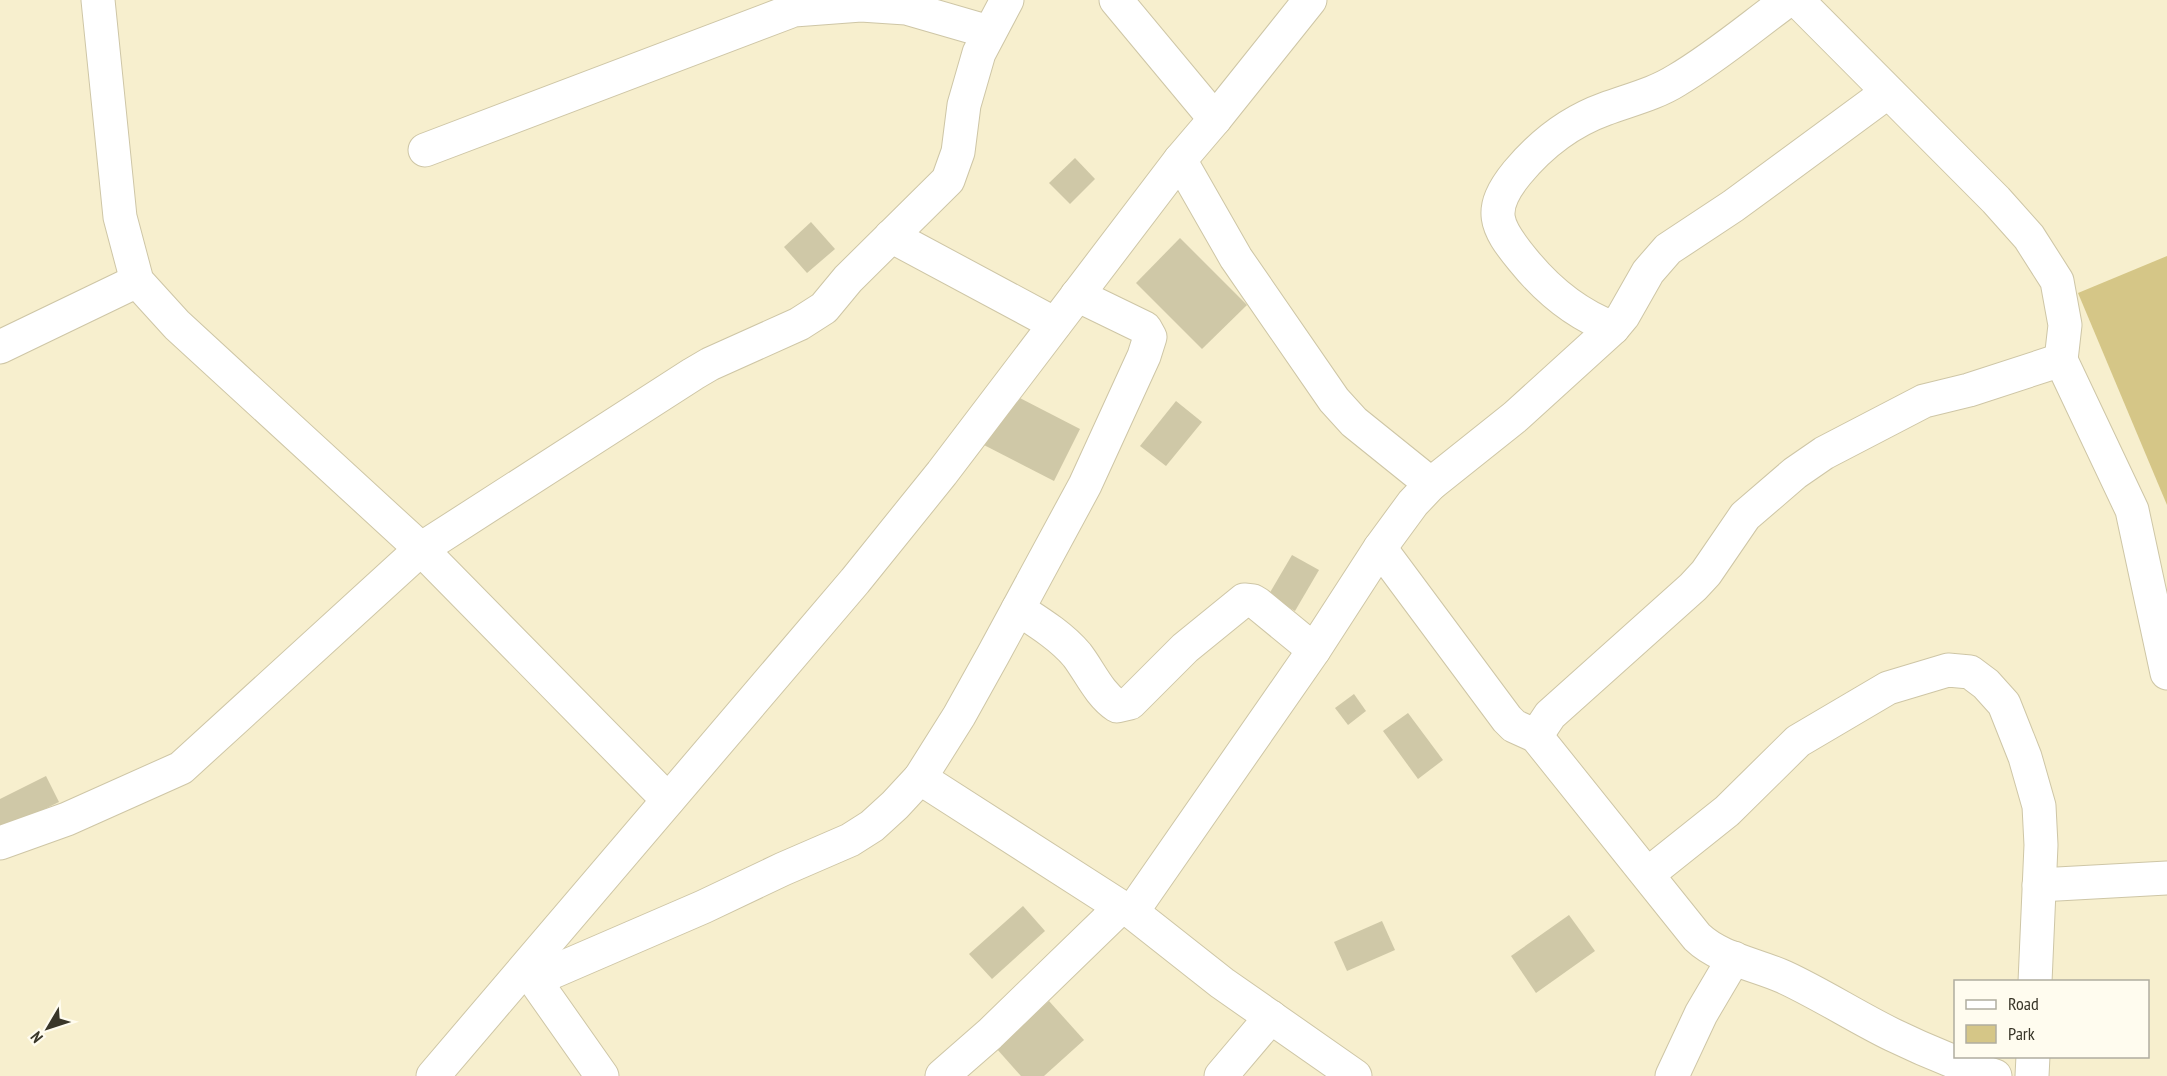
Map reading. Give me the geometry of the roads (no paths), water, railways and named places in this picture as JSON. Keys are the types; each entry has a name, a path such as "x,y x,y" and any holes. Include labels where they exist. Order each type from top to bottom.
{"street":[{"path":"98,0 120,217 137,281 177,325 421,549 668,800"},
{"path":"0,843 67,819 181,768 421,549 693,374 718,360 799,324 824,308 848,279 948,180 958,152 964,105 979,53 988,32 1007,0"},
{"path":"1116,0 1215,119"},
{"path":"433,1076 530,974 668,800 855,581 942,473 1180,160 1310,0"},
{"path":"1613,328 1575,310 1541,282 1528,267 1498,223 1497,211 1503,192 1530,158 1550,139 1570,126 1603,110 1676,81 1788,0"},
{"path":"1797,0 2030,237 2057,280 2065,325 2061,360 2132,510 2167,673"},
{"path":"425,150 794,10 861,5 895,7 926,13 988,32"},
{"path":"942,1076 1126,910 1314,650 1380,548 1413,503 1431,484 1515,417 1613,328 1623,316 1648,272 1668,249 1733,206 1888,92"},
{"path":"1180,160 1236,258 1334,400 1354,422 1431,484"},
{"path":"891,236 1055,324"},
{"path":"0,347 137,281"},
{"path":"530,974 703,907 850,840 873,826 920,778 959,716 1090,476 1134,379 1150,337 1145,328 1135,322 1077,295"},
{"path":"1536,736 1550,716 1693,587 1706,573 1746,516 1795,473 1824,453 1924,401 1969,390 2061,360"},
{"path":"1380,548 1507,719 1514,726 1536,736 1697,937 1718,953 1808,988 1891,1034 1934,1054 1995,1076"},
{"path":"1018,609 1067,645 1103,693 1117,706 1130,703 1185,648 1244,600 1248,599 1258,604 1314,650"},
{"path":"1648,874 1727,811 1798,741 1888,688 1948,670 1970,672 1986,684 2004,704 2025,758 2039,806 2041,845 2036,980"},
{"path":"920,778 1126,910 1222,983 1355,1076"},
{"path":"2039,885 2167,878"},
{"path":"1672,1076 1701,1014 1734,958"},
{"path":"530,974 602,1076"},
{"path":"1221,1076 1271,1017"},
{"path":"2032,1076 2033,1058"}]}
